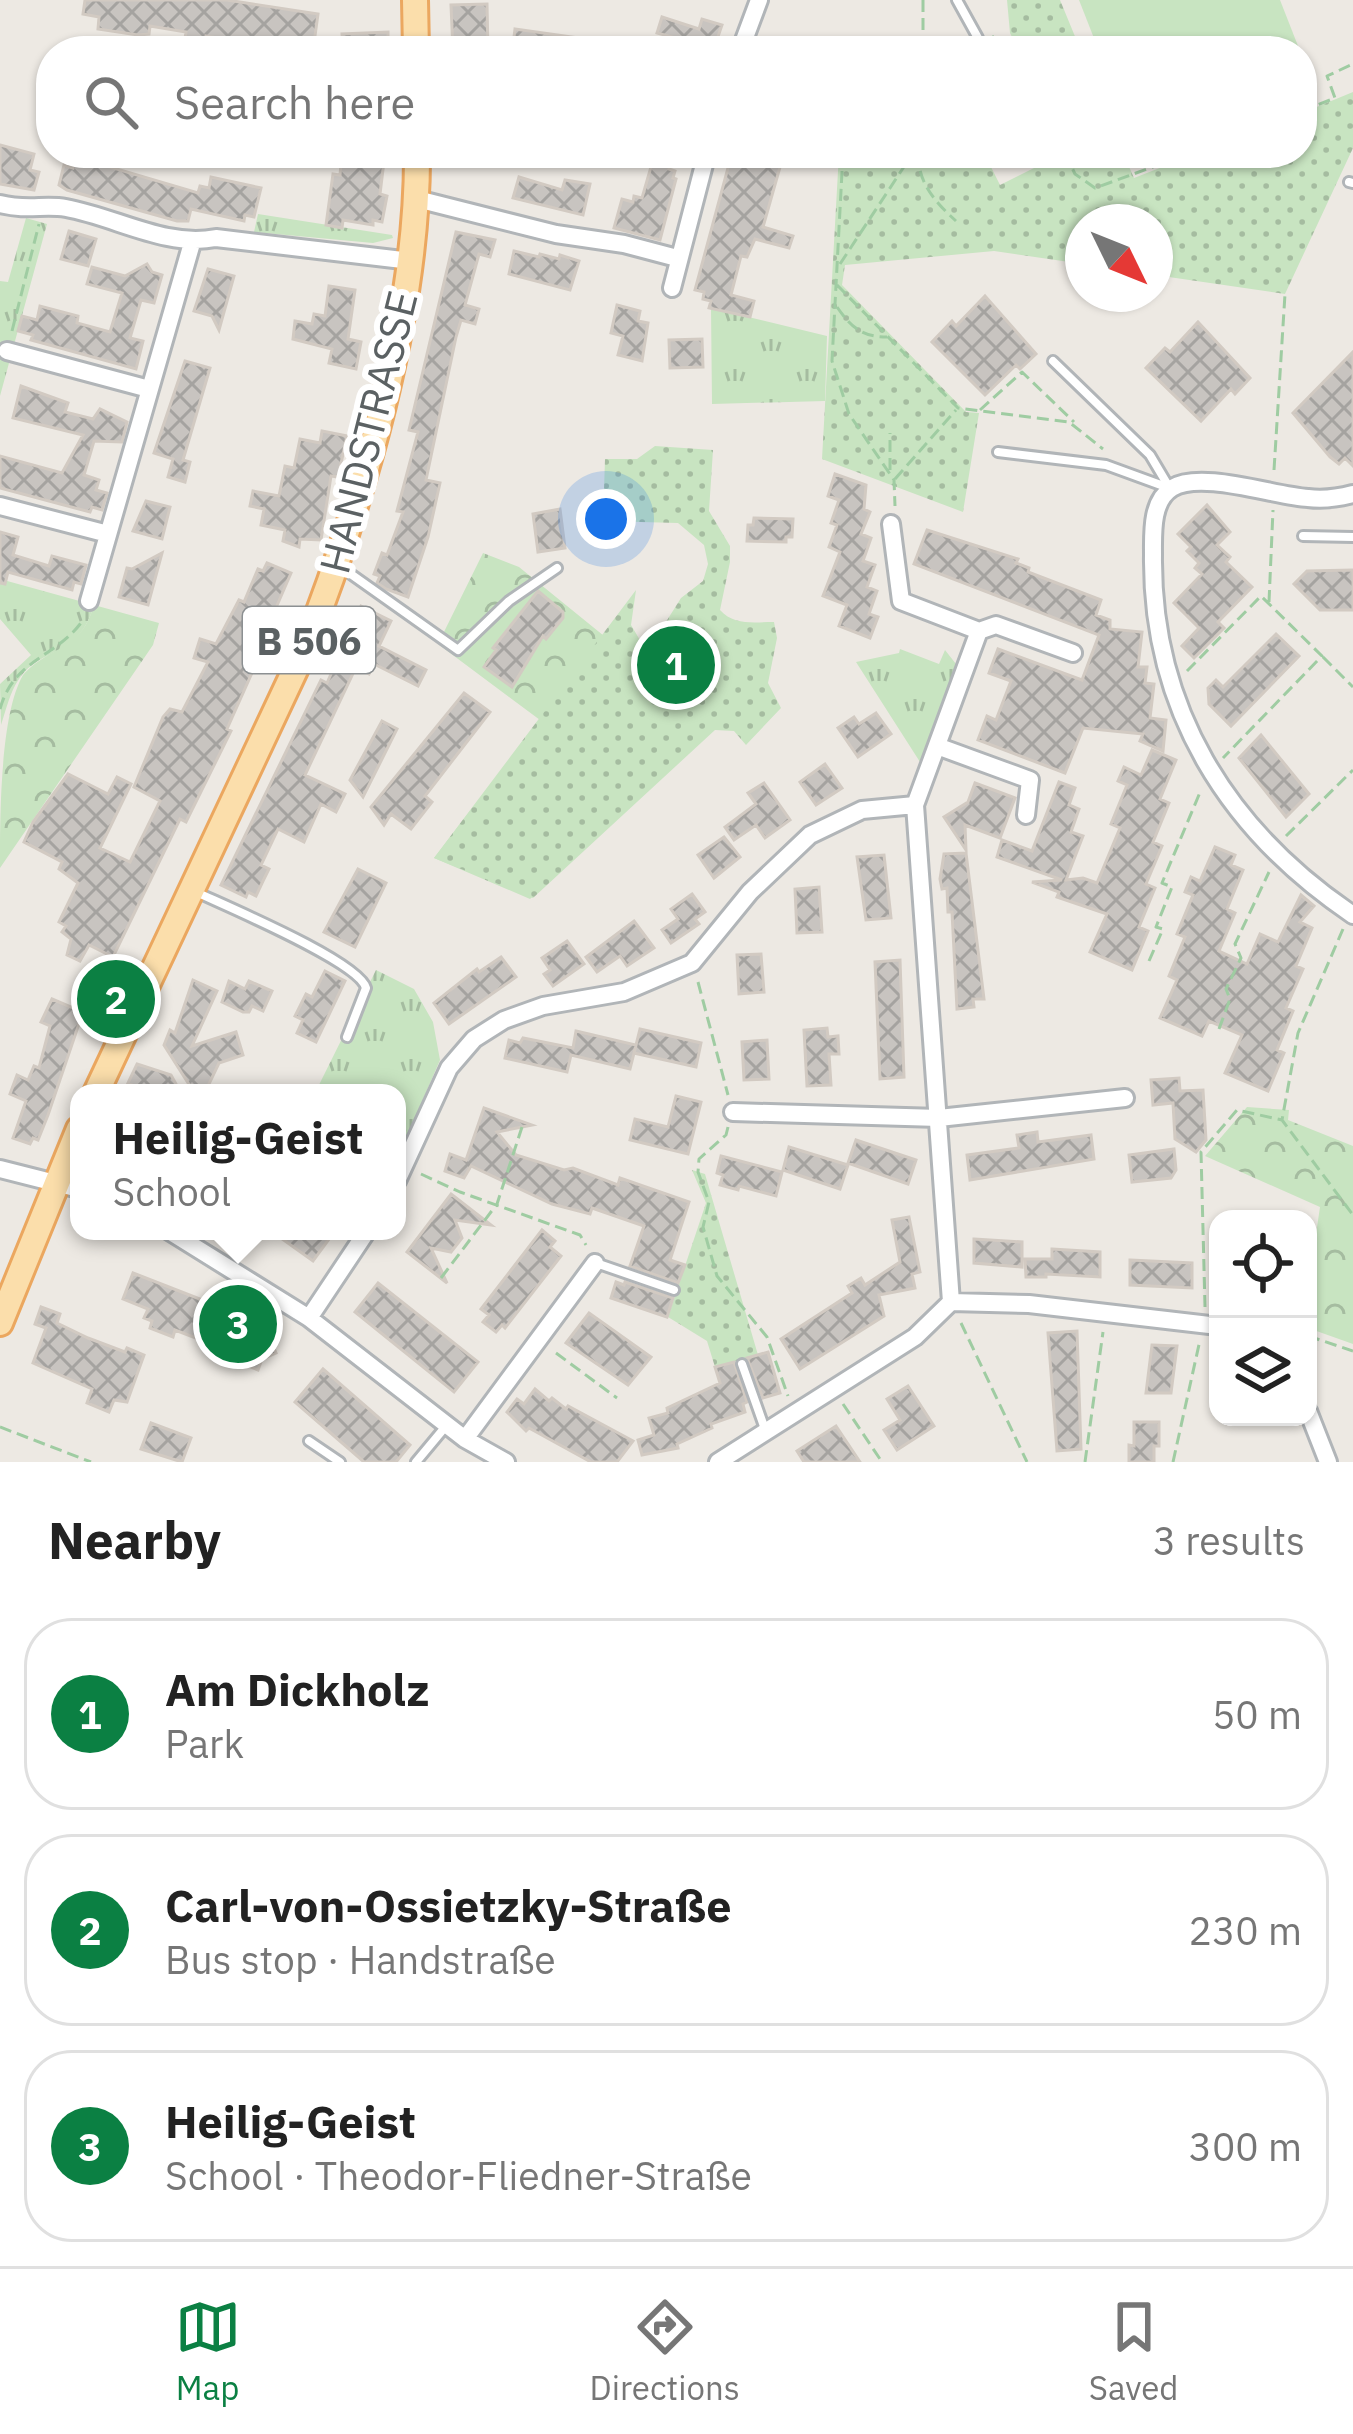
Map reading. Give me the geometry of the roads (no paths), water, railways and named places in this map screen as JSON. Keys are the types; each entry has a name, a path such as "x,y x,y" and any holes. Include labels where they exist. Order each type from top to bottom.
{"main road":[{"path":"416,0 416,36"},
{"name":"HANDSTRASSE","path":"99,1084 303,653 337,564 374,436 411,261 417,168"},
{"path":"0,1323 67,1186"}],"street":[{"path":"746,36 759,0"},
{"path":"672,288 703,168"},
{"path":"417,199 677,258"},
{"path":"0,203 42,210 61,207 192,243 216,238 411,261"},
{"path":"88,601 192,243"},
{"path":"7,351 149,389"},
{"path":"1352,914 1277,853 1210,771 1171,688 1152,602 1153,530 1158,506 1170,489 1193,481 1308,498 1353,494"},
{"path":"0,506 108,534"},
{"path":"891,524 901,601 979,631 995,625 1072,652"},
{"path":"951,1302 915,805 979,631"},
{"path":"937,746 1030,780 1026,815"},
{"path":"406,1165 449,1068 474,1040 523,1013 624,992 692,963 750,892 811,835 862,810 915,805"},
{"path":"733,1112 939,1118 1125,1098"},
{"path":"0,1169 67,1186"},
{"path":"183,1240 309,1318 465,1439 506,1462"},
{"path":"309,1318 361,1240"},
{"path":"465,1439 595,1263"},
{"path":"718,1462 915,1337 951,1302 1029,1304 1209,1325"},
{"path":"1314,1426 1328,1462"}],"lane":[{"path":"957,0 977,36"},
{"path":"1053,361 1150,454 1170,489"},
{"path":"998,452 1106,465 1170,489"},
{"path":"1303,536 1353,537"},
{"path":"337,564 458,650 509,601 557,568"},
{"path":"190,889 361,976 366,988 347,1037"},
{"path":"595,1263 674,1290"},
{"path":"742,1364 767,1433"},
{"path":"416,1462 447,1425"},
{"path":"309,1441 340,1462"}],"place":[{"name":"Am Dickholz","path":"676,665"},
{"name":"Carl-von-Ossietzky-Straße","path":"116,999"},
{"name":"Heilig-Geist","path":"238,1324"}]}
